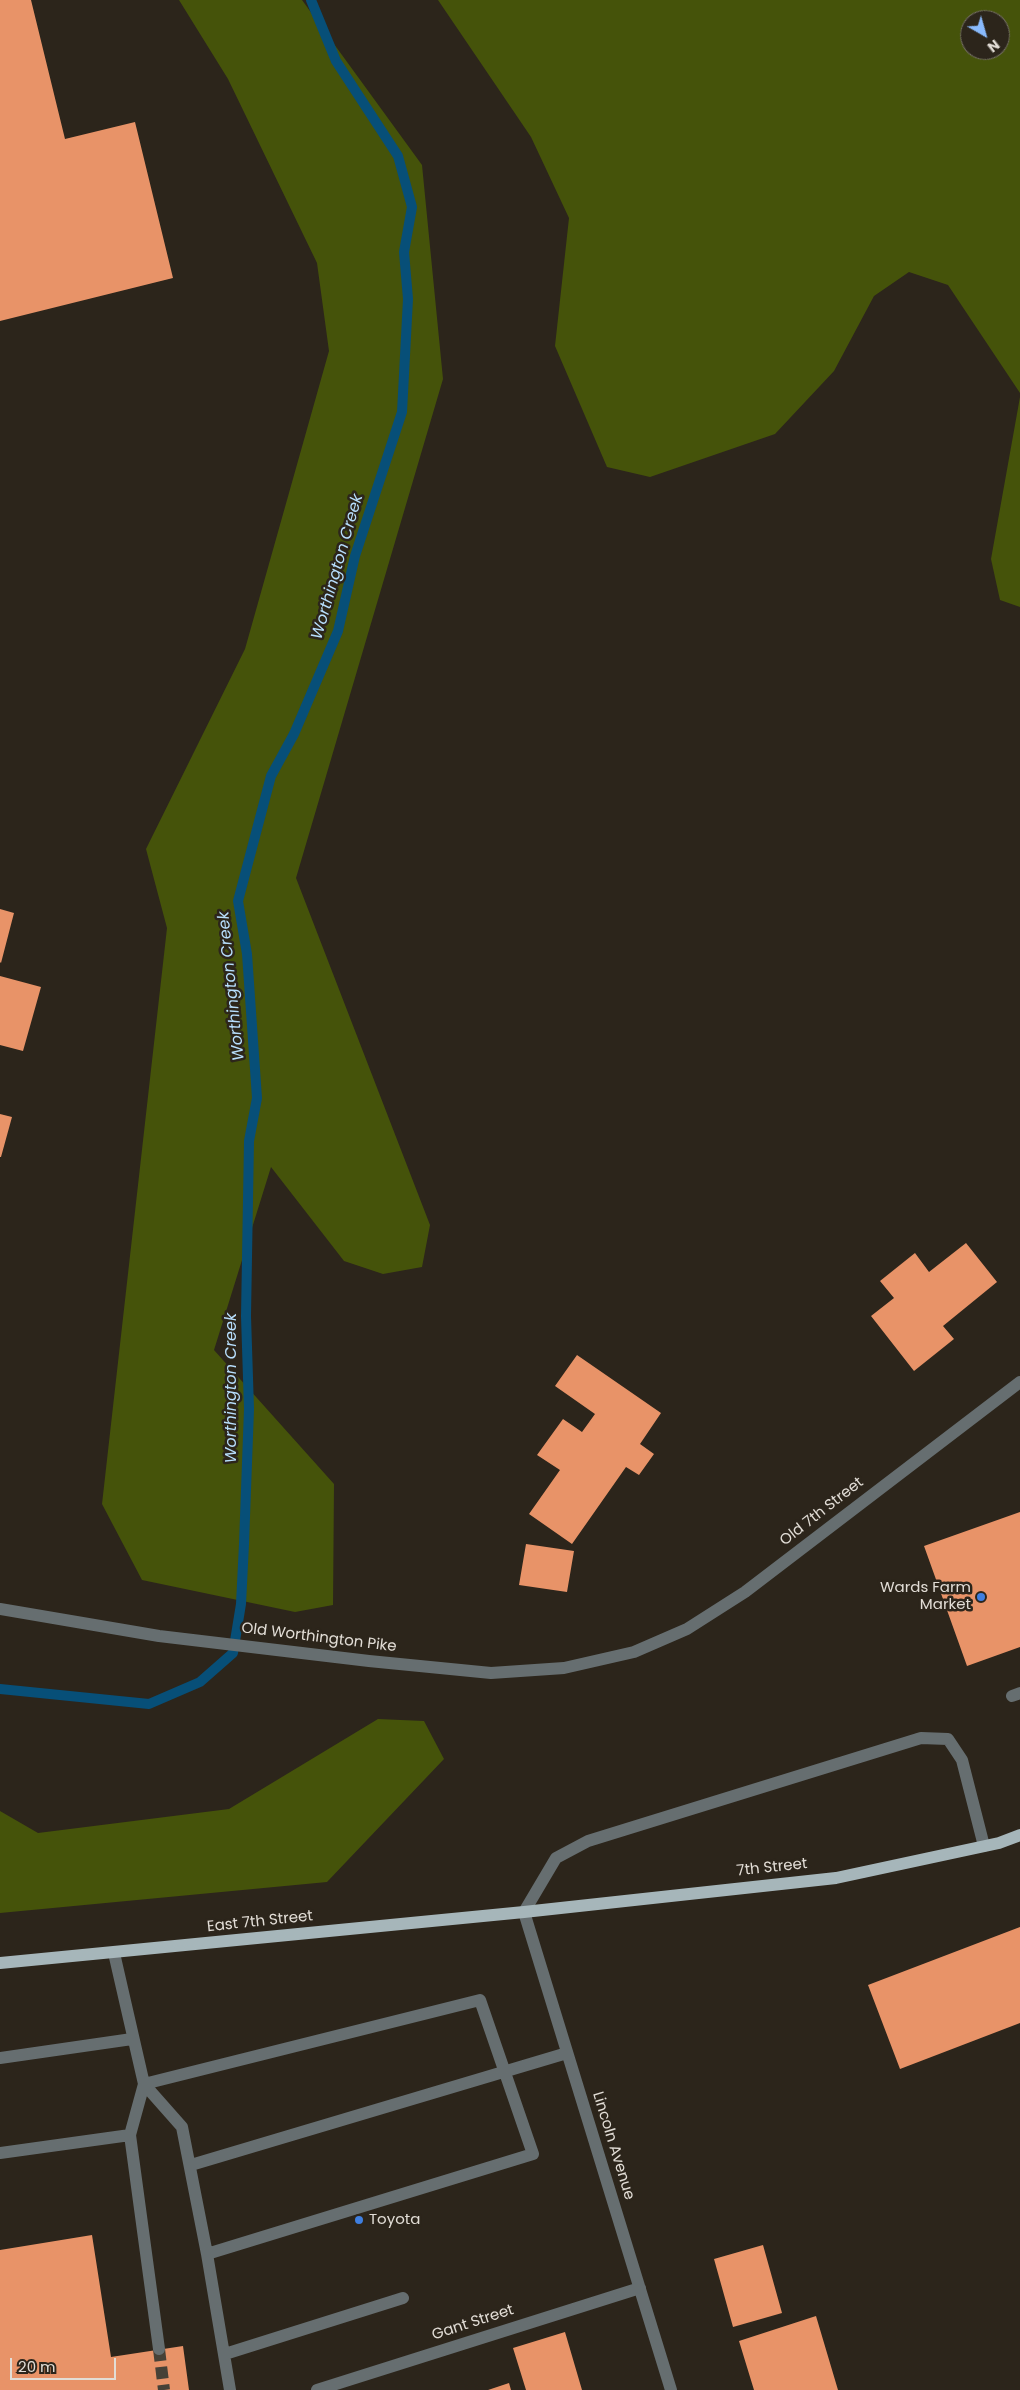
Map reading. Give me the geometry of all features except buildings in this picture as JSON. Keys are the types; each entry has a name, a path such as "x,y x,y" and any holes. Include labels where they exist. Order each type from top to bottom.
{"main road":[{"name":"7th Street","path":"524,1912 836,1878 984,1846 1020,1835"},
{"name":"East 7th Street","path":"0,1963 524,1912"}],"street":[{"name":"Old 7th Street","path":"634,1652 687,1629 745,1592 1020,1382"},
{"name":"Old Worthington Pike","path":"0,1609 159,1636 369,1661 491,1673 564,1668 634,1652"},
{"path":"524,1912 556,1858 588,1841 921,1738 948,1738 962,1760 984,1846"},
{"name":"Lincoln Avenue","path":"524,1912 671,2390"},
{"path":"114,1953 132,2039 144,2084 182,2127 207,2254 230,2390"},
{"path":"144,2084 480,2000 533,2154 207,2254"},
{"path":"0,2058 132,2039"},
{"path":"190,2166 568,2053"},
{"path":"144,2084 130,2135 159,2349"},
{"path":"0,2152 130,2135"},
{"name":"Gant Street","path":"317,2390 640,2288"},
{"path":"225,2354 403,2298"}],"green space":[{"path":"179,0 302,0 422,165 443,379 296,878 430,1225 422,1267 383,1274 344,1261 271,1167 214,1350 334,1484 333,1605 295,1612 142,1580 102,1504 167,928 146,849 245,649 329,351 317,263 228,79"},
{"path":"438,0 1020,0 1020,393 948,285 909,272 874,296 834,371 775,434 650,477 607,467 555,346 569,218 531,137"},
{"path":"1020,397 1020,607 1000,600 991,559"},
{"path":"378,1719 424,1721 444,1759 327,1882 0,1913 0,1811 38,1833 229,1809"}],"waterway":[{"name":"Worthington Creek","path":"0,1689 149,1704 200,1682 233,1653 241,1604 244,1544 249,1409 246,1316 249,1141 257,1098 247,954 238,901 271,776 294,734 338,631 355,556 402,412 408,299 404,252 412,207 398,156 336,61 311,0"}],"tunnel":[{"path":"159,2349 164,2390"}],"place":[{"name":"Wards Farm Market","path":"981,1597"},
{"name":"Toyota","path":"359,2220"}]}
